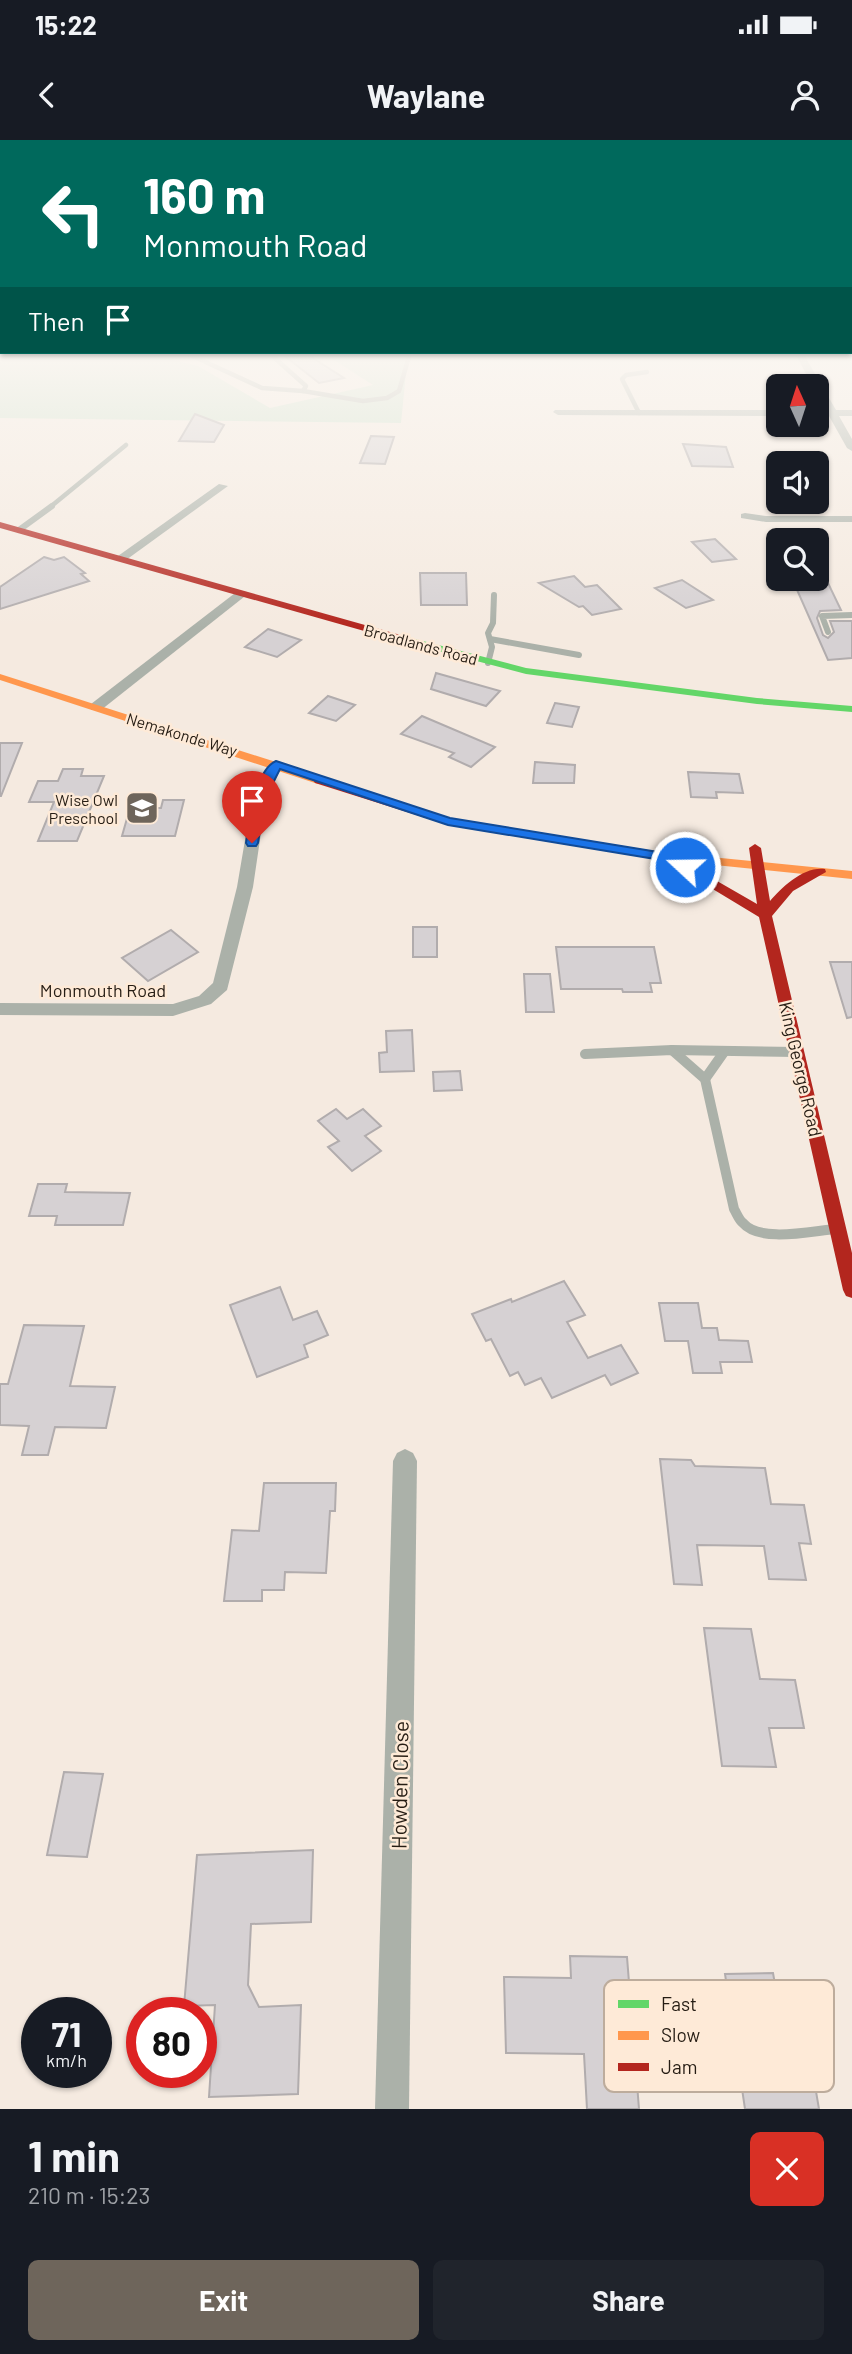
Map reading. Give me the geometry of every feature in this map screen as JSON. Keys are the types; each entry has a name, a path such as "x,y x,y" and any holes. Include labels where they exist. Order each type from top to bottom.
{"main road":[{"name":"Broadlands Road","path":"0,525 488,663 538,673 757,701 852,709"},
{"name":"Nemakonde Way","path":"0,677 276,764 419,813 470,826 658,856 852,875"},
{"name":"Nemakonde Way","path":"363,794 498,817 587,828"},
{"name":"King George Road","path":"755,848 765,915 796,1052 845,1229 852,1290"},
{"path":"797,853 852,859"},
{"path":"658,856 699,874 765,915 776,897 786,888 820,872"}],"street":[{"path":"122,558 223,486"},
{"path":"745,516 765,519 852,519"},
{"path":"96,707 243,593"},
{"name":"Monmouth Road","path":"0,1009 173,1010 205,1000 221,986 245,887 259,799 276,764"},
{"name":"Howden Close","path":"392,2109 405,1461"}],"lane":[{"path":"19,530 85,481 125,445"},
{"path":"488,663 492,647 488,633 493,624 494,595"},
{"path":"828,632 822,616 852,615"},
{"path":"490,639 579,655"},
{"path":"585,1054 672,1050 796,1052"},
{"path":"672,1050 705,1079 734,1209 742,1223 750,1229 775,1235 845,1229"},
{"path":"705,1079 724,1052"}],"building":[{"path":"367,445 391,445 385,464 360,463"},
{"path":"683,445 726,447 733,467 692,466"},
{"path":"715,539 736,559 712,562 692,542"},
{"path":"44,557 54,560 64,557 85,573 81,574 89,581 0,609 0,587"},
{"path":"420,573 466,573 467,605 421,605"},
{"path":"574,576 585,587 597,585 621,609 592,615 583,606 579,607 539,583"},
{"path":"682,580 713,600 686,608 655,588"},
{"path":"829,585 841,610 820,611 817,618 823,635 828,638 834,632 830,621 852,621 852,658 828,660 798,591 829,591"},
{"path":"268,629 301,640 277,657 245,647"},
{"path":"436,673 500,691 486,706 431,689"},
{"path":"328,696 355,705 336,721 309,713"},
{"path":"555,703 579,707 572,727 547,723"},
{"path":"422,716 495,747 471,767 449,757 454,753 401,734"},
{"path":"0,743 22,743 1,796 0,796"},
{"path":"535,762 575,765 574,783 533,783"},
{"path":"63,769 83,769 81,776 104,776 77,841 38,841 54,802 29,802 38,781 58,781"},
{"path":"688,772 739,774 743,793 716,792 717,798 691,797"},
{"path":"163,800 184,800 175,836 122,836 130,808 161,808"},
{"path":"413,927 437,927 437,957 413,957"},
{"path":"171,930 198,952 148,981 122,958"},
{"path":"556,947 654,947 661,983 650,983 652,992 561,989"},
{"path":"830,962 852,962 852,1017 847,1018"},
{"path":"524,974 550,974 554,1012 526,1012"},
{"path":"412,1030 414,1071 380,1072 379,1053 387,1052 386,1031"},
{"path":"460,1071 462,1090 434,1091 433,1072"},
{"path":"336,1109 347,1119 363,1109 381,1126 365,1136 381,1151 352,1171 328,1147 339,1141 318,1121"},
{"path":"38,1184 67,1184 65,1192 130,1193 123,1225 55,1225 57,1216 29,1216"},
{"path":"564,1281 585,1315 567,1322 588,1358 621,1345 638,1373 611,1385 605,1375 552,1398 541,1378 525,1385 518,1372 510,1376 491,1339 486,1341 472,1314 511,1299 512,1302"},
{"path":"280,1287 293,1320 317,1311 328,1335 304,1345 308,1357 257,1377 230,1305"},
{"path":"659,1303 698,1303 702,1328 717,1328 719,1340 748,1341 752,1362 720,1362 722,1373 693,1373 688,1341 665,1341"},
{"path":"24,1325 84,1326 70,1386 115,1387 106,1428 55,1427 48,1455 22,1455 29,1426 0,1425 0,1384 8,1384"},
{"path":"660,1459 691,1460 695,1466 765,1468 771,1504 804,1505 811,1544 799,1543 806,1580 769,1579 764,1546 697,1545 702,1585 674,1584"},
{"path":"264,1483 336,1483 335,1511 330,1511 326,1573 285,1572 284,1590 262,1590 262,1601 224,1601 232,1530 259,1531"},
{"path":"704,1628 751,1629 760,1679 795,1680 804,1728 769,1728 776,1767 722,1766"},
{"path":"64,1772 103,1774 87,1857 47,1855"},
{"path":"313,1850 311,1922 251,1924 248,1985 259,2007 301,2005 298,2094 209,2097 210,2088 217,2088 217,1997 185,1997 197,1855"},
{"path":"570,1956 627,1957 629,1980 604,1980 604,2092 638,2092 639,2109 587,2109 584,2054 506,2053 504,1977 571,1978"},
{"path":"773,1973 774,1980 726,1980 725,1974"},
{"path":"742,2092 816,2092 819,2109 745,2109"}],"traffic: fast":[{"path":"400,638 526,671 757,701 852,709"}],"traffic: slow":[{"path":"0,677 319,780"},
{"path":"660,856 852,875"}],"traffic: jam":[{"path":"0,525 400,638"},
{"path":"319,780 448,821 660,856"},
{"path":"755,848 765,915 852,1290"},
{"path":"679,865 765,915 788,888 820,872"}],"place":[{"name":"Wise Owl Preschool","path":"142,808"}],"route":[{"path":"252,843 259,799 276,764 399,807 448,821 658,856 685,867"}]}
